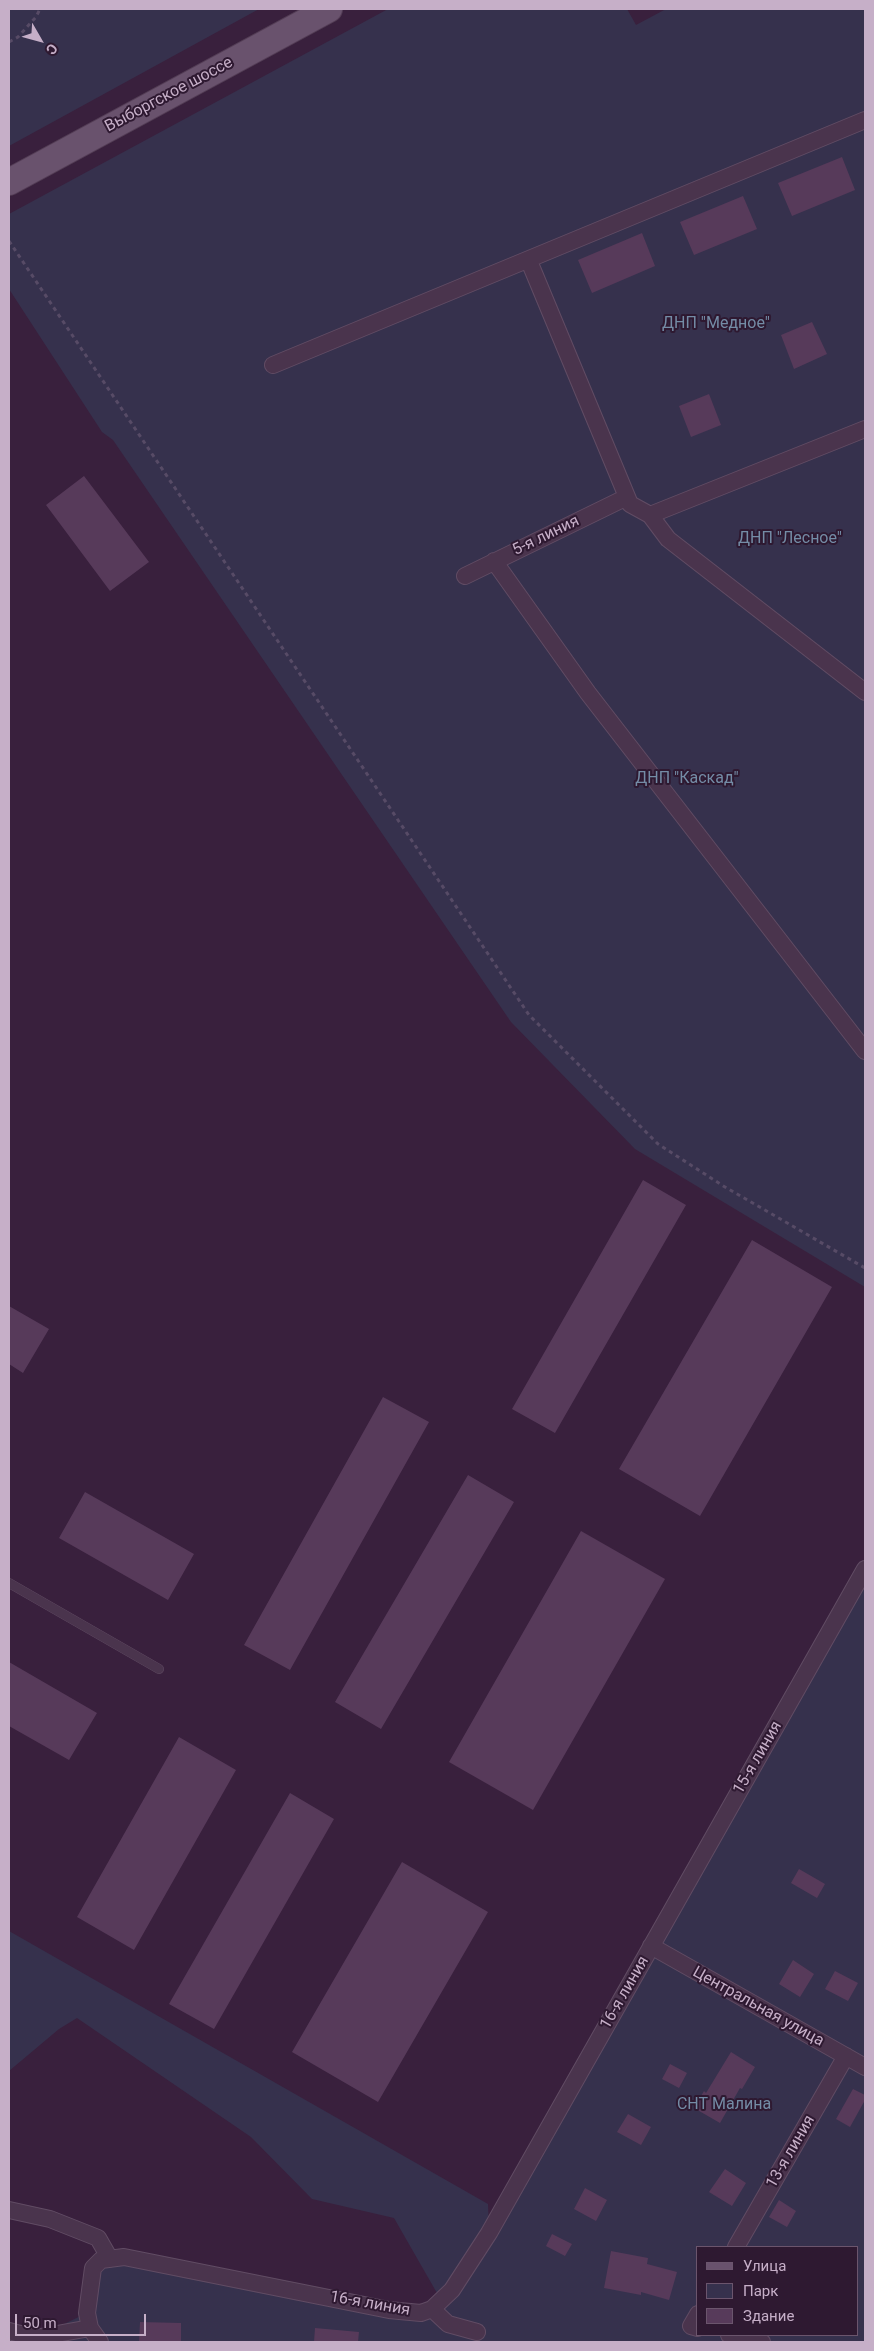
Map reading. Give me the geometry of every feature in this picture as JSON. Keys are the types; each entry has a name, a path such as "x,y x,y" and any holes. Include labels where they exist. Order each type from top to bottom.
{"main road":[{"name":"Выборгское шоссе","path":"9,182 329,9"}],"street":[{"path":"273,365 529,261 865,120"},
{"path":"529,261 630,504 650,515 668,539 865,692"},
{"path":"650,515 865,429"},
{"name":"5-я линия","path":"465,576 627,497"},
{"path":"494,561 588,693 865,1051"},
{"name":"15-я линия","path":"651,1946 865,1569"},
{"name":"Центральная улица","path":"651,1946 865,2067"},
{"name":"16-я линия","path":"110,2258 124,2257 389,2310 421,2313 432,2308 452,2290 489,2233 651,1946"},
{"name":"13-я линия","path":"737,2246 846,2056"},
{"path":"9,2210 50,2219 98,2238 110,2258 101,2260 93,2268 87,2313 90,2328 100,2342"},
{"path":"432,2308 448,2324 476,2332"},
{"path":"696,2317 691,2326 696,2327"},
{"path":"9,2331 35,2338 90,2328"},
{"path":"734,2336 762,2342"}],"lane":[{"path":"9,1584 159,1669"}],"path":[{"path":"9,42 18,37 36,17 40,9"},
{"path":"9,241 529,1015 658,1144 725,1187 865,1268"}],"green space":[{"path":"9,9 259,9 9,146"},
{"path":"388,9 627,9 636,25 666,9 865,9 865,1287 635,1149 511,1022 113,440 102,432 9,289 9,214"},
{"name":"СНТ Малина","path":"865,1569 865,2342 9,2342 9,2331 35,2338 87,2313 101,2260 421,2313 441,2300 394,2218 312,2199 251,2137 77,2018 59,2029 9,2071 9,1931 488,2204 489,2231"}],"building":[{"path":"842,157 855,190 792,216 778,183"},
{"path":"743,196 757,229 694,255 680,222"},
{"path":"642,233 655,266 592,293 578,260"},
{"path":"812,322 827,354 794,369 781,335"},
{"path":"709,394 721,425 691,437 679,406"},
{"path":"84,476 149,562 110,591 46,505"},
{"path":"643,1180 686,1205 555,1433 512,1409"},
{"path":"752,1240 832,1287 700,1516 619,1469"},
{"path":"9,1306 49,1329 23,1373 9,1364"},
{"path":"383,1397 429,1422 290,1670 244,1645"},
{"path":"468,1475 514,1502 381,1729 335,1702"},
{"path":"85,1492 194,1554 168,1600 59,1538"},
{"path":"581,1531 665,1579 533,1810 449,1762"},
{"path":"9,1662 97,1713 69,1760 9,1726"},
{"path":"179,1737 236,1770 134,1950 77,1917"},
{"path":"290,1793 334,1819 214,2029 169,2004"},
{"path":"402,1862 488,1912 378,2102 292,2052"},
{"path":"799,1869 825,1884 817,1898 791,1883"},
{"path":"793,1960 814,1974 800,1997 779,1984"},
{"path":"835,1971 858,1983 848,2001 825,1989"},
{"path":"731,2052 755,2067 742,2089 740,2088 720,2123 694,2108 704,2091 706,2093"},
{"path":"670,2064 687,2073 679,2088 662,2079"},
{"path":"853,2089 865,2095 865,2100 850,2127 836,2119"},
{"path":"628,2114 651,2127 641,2145 617,2132"},
{"path":"725,2169 746,2183 732,2206 709,2192"},
{"path":"585,2188 607,2200 596,2221 574,2209"},
{"path":"779,2200 796,2211 787,2227 769,2217"},
{"path":"552,2234 572,2244 565,2256 546,2246"},
{"path":"611,2251 648,2258 647,2264 677,2272 669,2300 641,2292 641,2295 604,2288"},
{"path":"140,2322 181,2323 181,2342 139,2342"},
{"path":"315,2328 359,2332 358,2342 314,2342"}],"park label":[{"name":"ДНП \"Медное\"","path":"716,324"},
{"name":"ДНП \"Лесное\"","path":"790,539"},
{"name":"ДНП \"Каскад\"","path":"687,779"}]}
